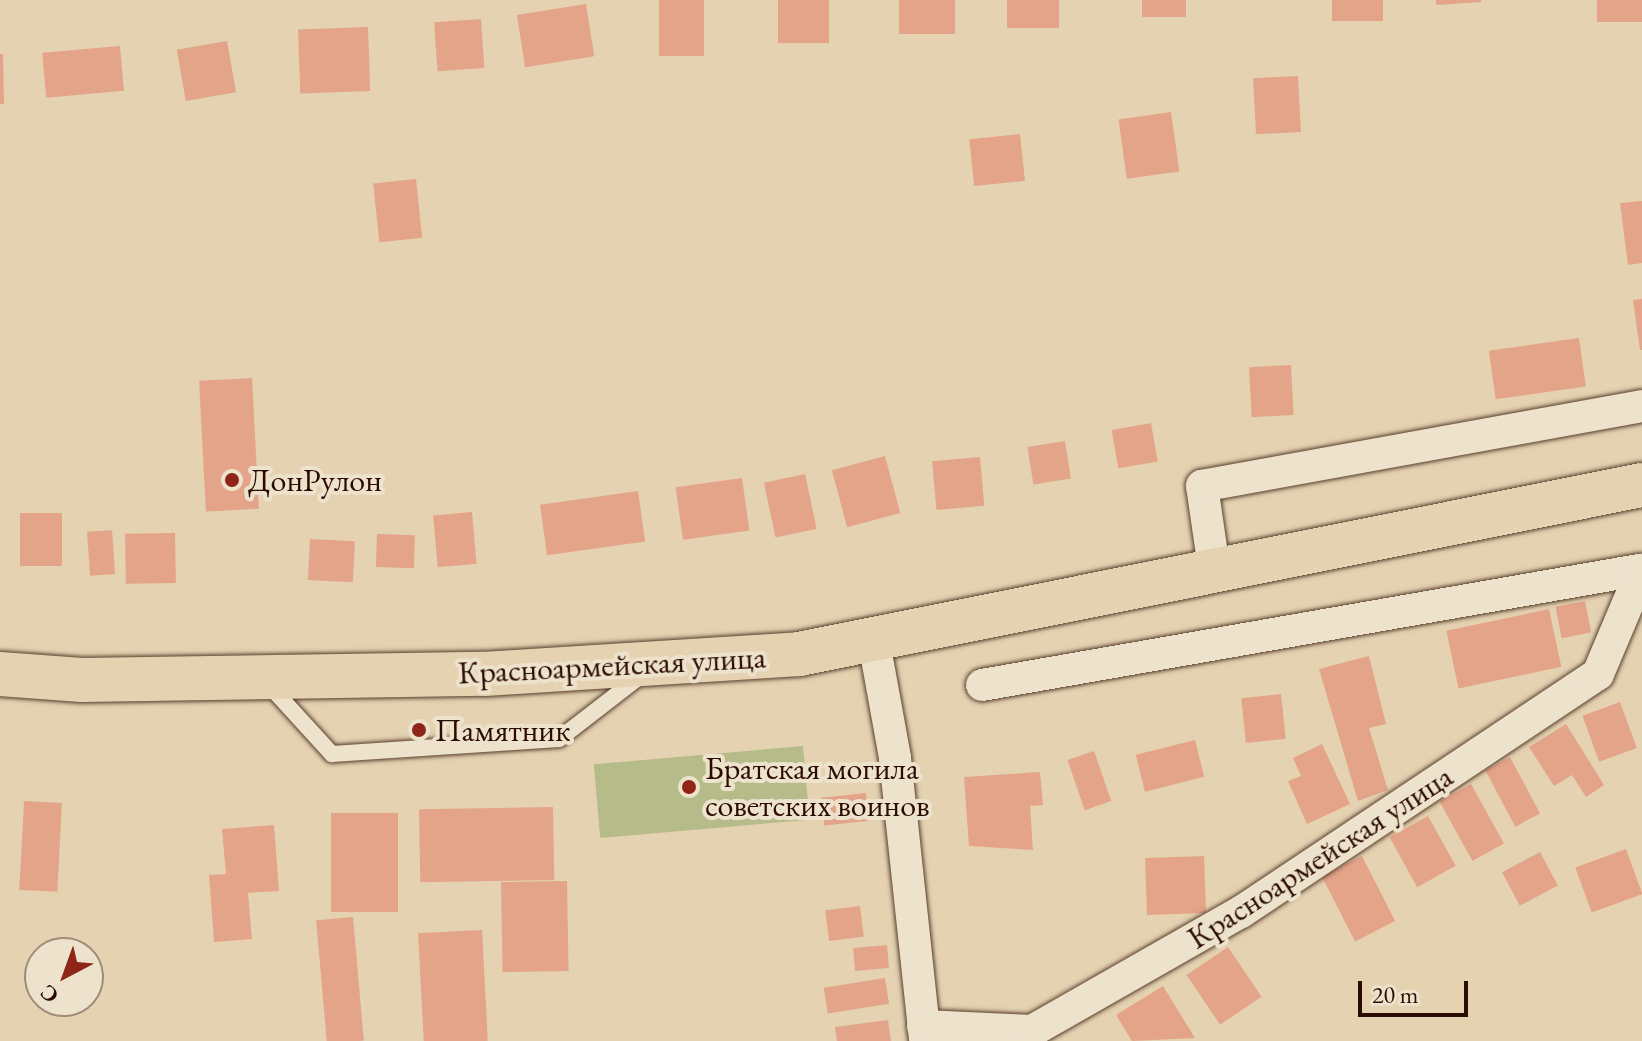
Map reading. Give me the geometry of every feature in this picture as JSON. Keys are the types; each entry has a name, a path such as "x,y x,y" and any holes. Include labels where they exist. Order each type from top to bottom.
{"main road":[{"name":"Красноармейская улица","path":"0,674 261,677 658,663 874,642 1214,568 1642,485"}],"street":[{"path":"1214,568 1202,486 1642,406"},
{"name":"Красноармейская улица","path":"924,1033 1032,1031 1241,912 1598,674 1625,624 1640,570 982,685"},
{"path":"874,642 895,758 924,1033"}],"lane":[{"path":"261,677 332,754 559,739 658,663"}],"green space":[{"path":"803,746 809,820 600,838 594,764"}],"building":[{"path":"659,0 704,0 704,56 659,56"},
{"path":"778,0 829,0 829,43 778,43"},
{"path":"899,0 955,0 955,34 899,34"},
{"path":"1007,0 1059,0 1059,28 1007,28"},
{"path":"1142,0 1186,0 1186,17 1142,17"},
{"path":"1332,0 1383,0 1383,21 1332,21"},
{"path":"1436,0 1481,0 1481,2 1436,5"},
{"path":"1597,0 1642,0 1642,22 1597,22"},
{"path":"586,4 594,56 525,67 517,15"},
{"path":"481,19 484,68 438,71 434,22"},
{"path":"368,27 370,91 300,93 298,29"},
{"path":"227,41 236,92 186,101 177,50"},
{"path":"120,46 124,91 46,98 42,53"},
{"path":"0,54 3,54 4,104 0,104"},
{"path":"1298,76 1301,132 1256,134 1253,78"},
{"path":"1171,112 1179,171 1127,179 1119,119"},
{"path":"1020,134 1025,181 974,186 969,139"},
{"path":"416,179 422,238 379,242 373,183"},
{"path":"1642,201 1642,263 1628,265 1620,203"},
{"path":"1642,299 1642,350 1640,350 1633,300"},
{"path":"1579,338 1586,387 1496,399 1489,351"},
{"path":"1291,365 1294,415 1252,417 1249,367"},
{"path":"252,378 259,509 206,512 199,381"},
{"path":"1151,423 1158,461 1118,468 1112,430"},
{"path":"1065,441 1071,479 1033,484 1027,447"},
{"path":"885,456 900,513 847,527 832,470"},
{"path":"980,457 984,506 936,510 932,461"},
{"path":"805,474 817,529 776,538 764,483"},
{"path":"742,478 749,530 683,540 676,487"},
{"path":"638,491 645,542 547,555 540,505"},
{"path":"472,512 477,564 438,567 433,515"},
{"path":"20,513 62,513 62,566 20,566"},
{"path":"112,530 115,574 90,576 87,532"},
{"path":"175,533 176,583 126,584 125,534"},
{"path":"377,534 415,535 414,568 376,567"},
{"path":"310,539 355,541 353,582 308,580"},
{"path":"1585,601 1591,632 1562,638 1556,607"},
{"path":"1549,609 1561,667 1459,689 1446,631"},
{"path":"1369,656 1386,724 1369,728 1388,790 1358,801 1319,669"},
{"path":"1281,694 1286,739 1246,743 1241,698"},
{"path":"1620,702 1637,748 1599,762 1582,716"},
{"path":"1566,724 1604,785 1586,797 1572,775 1554,786 1529,747"},
{"path":"1195,740 1204,777 1145,792 1136,755"},
{"path":"1322,744 1350,804 1307,824 1288,781 1301,776 1293,758"},
{"path":"1094,751 1111,801 1085,810 1068,760"},
{"path":"1510,757 1540,814 1515,827 1485,770"},
{"path":"1040,772 1043,805 1030,806 1033,850 969,846 964,777"},
{"path":"1471,784 1504,843 1472,861 1440,801"},
{"path":"866,793 869,821 824,826 821,798"},
{"path":"24,801 62,803 57,892 19,890"},
{"path":"553,807 554,880 420,882 419,809"},
{"path":"331,813 398,813 398,912 331,912"},
{"path":"1428,816 1456,866 1417,887 1390,837"},
{"path":"274,825 279,891 248,893 252,939 214,942 209,875 226,874 222,829"},
{"path":"1626,849 1642,894 1592,913 1575,867"},
{"path":"1540,852 1558,886 1520,906 1502,872"},
{"path":"1204,856 1206,913 1147,915 1145,858"},
{"path":"1362,856 1395,921 1355,941 1322,876"},
{"path":"567,881 569,971 503,972 501,882"},
{"path":"860,906 864,937 829,941 825,910"},
{"path":"353,917 364,1041 327,1041 316,920"},
{"path":"482,930 488,1041 424,1041 418,933"},
{"path":"887,945 889,968 855,971 853,948"},
{"path":"1228,947 1262,997 1220,1025 1187,975"},
{"path":"885,978 889,1004 828,1013 824,988"},
{"path":"1163,986 1195,1038 1132,1041 1116,1015"},
{"path":"888,1020 891,1041 837,1041 835,1027"}],"place":[{"name":"ДонРулон","path":"232,480"},
{"name":"Памятник","path":"419,730"},
{"name":"Братская могила советских воинов","path":"689,787"}]}
